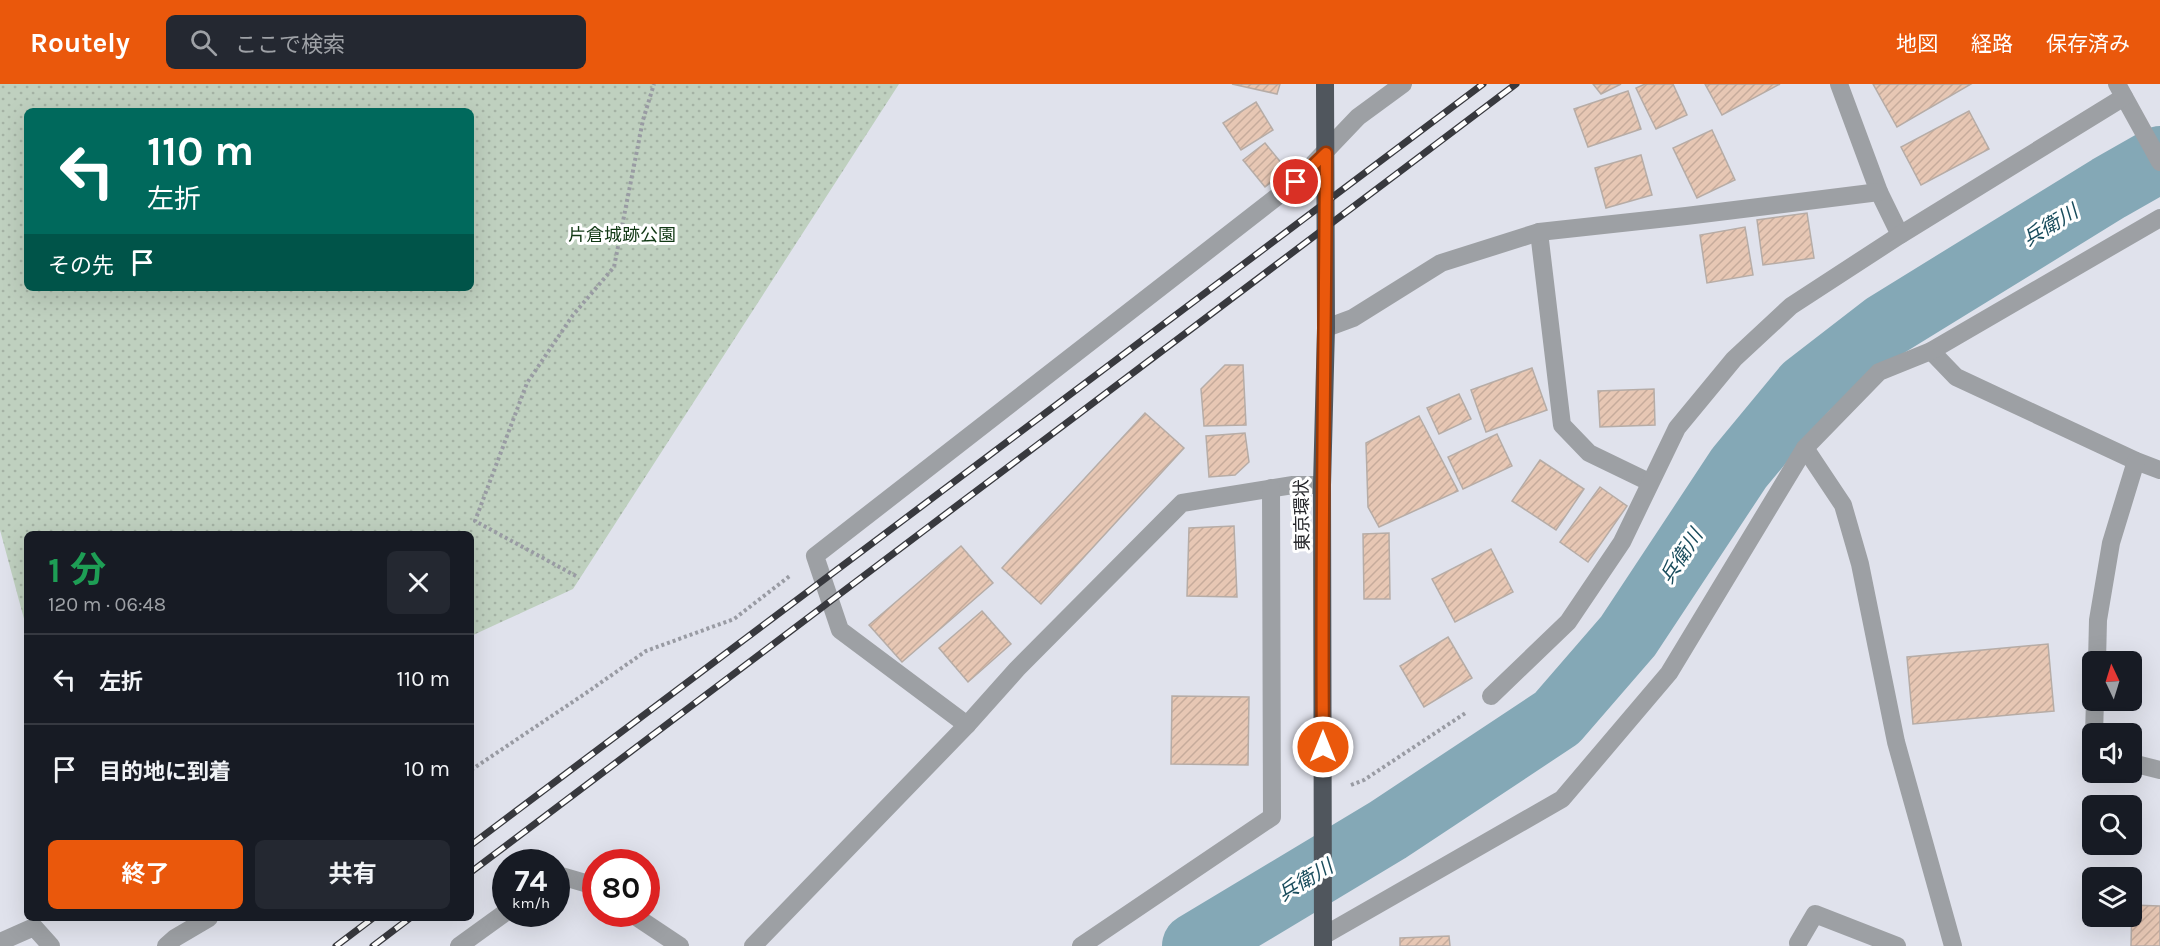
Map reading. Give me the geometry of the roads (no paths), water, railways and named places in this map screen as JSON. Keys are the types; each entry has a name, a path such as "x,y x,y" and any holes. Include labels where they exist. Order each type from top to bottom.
{"highway":[{"name":"東京環状","path":"1323,941 1322,485 1326,328 1325,84"}],"street":[{"path":"967,725 840,630 815,556 1296,182 1358,117 1403,84"},
{"path":"1839,84 1880,192 1900,235"},
{"path":"1491,696 1568,622 1622,542 1677,428 1734,359 1791,306 2120,91 2160,162"},
{"path":"1326,328 1353,318 1441,263 1539,232 1880,192"},
{"path":"1323,941 1563,799 1669,673 1805,448 1880,372 1931,351 2160,218"},
{"path":"1539,232 1562,425 1589,453 1649,482"},
{"path":"1931,351 1956,378 2160,470"},
{"path":"1805,448 1843,505 1860,564 1896,742 1953,946"},
{"path":"2097,651 2098,621 2111,543 2136,461"},
{"path":"753,946 967,725 1017,669 1182,503 1293,485 1322,485"},
{"path":"1081,946 1272,817 1271,489"},
{"path":"2142,766 2160,770"},
{"path":"1798,943 1815,914 1897,946"},
{"path":"166,946 204,921"},
{"path":"459,946 492,922"},
{"path":"0,942 34,927 51,946"},
{"path":"652,927 680,946"}],"waterway":[{"name":"兵衛川","path":"1195,946 1388,830 1557,718 1628,636 1739,468 1806,387 1885,326 2160,159"}],"railway":[{"path":"474,843 1483,84"},
{"path":"474,870 1516,84"},
{"path":"336,946 369,921"},
{"path":"373,946 406,921"}],"park label":[{"name":"片倉城跡公園","path":"622,235"}]}
